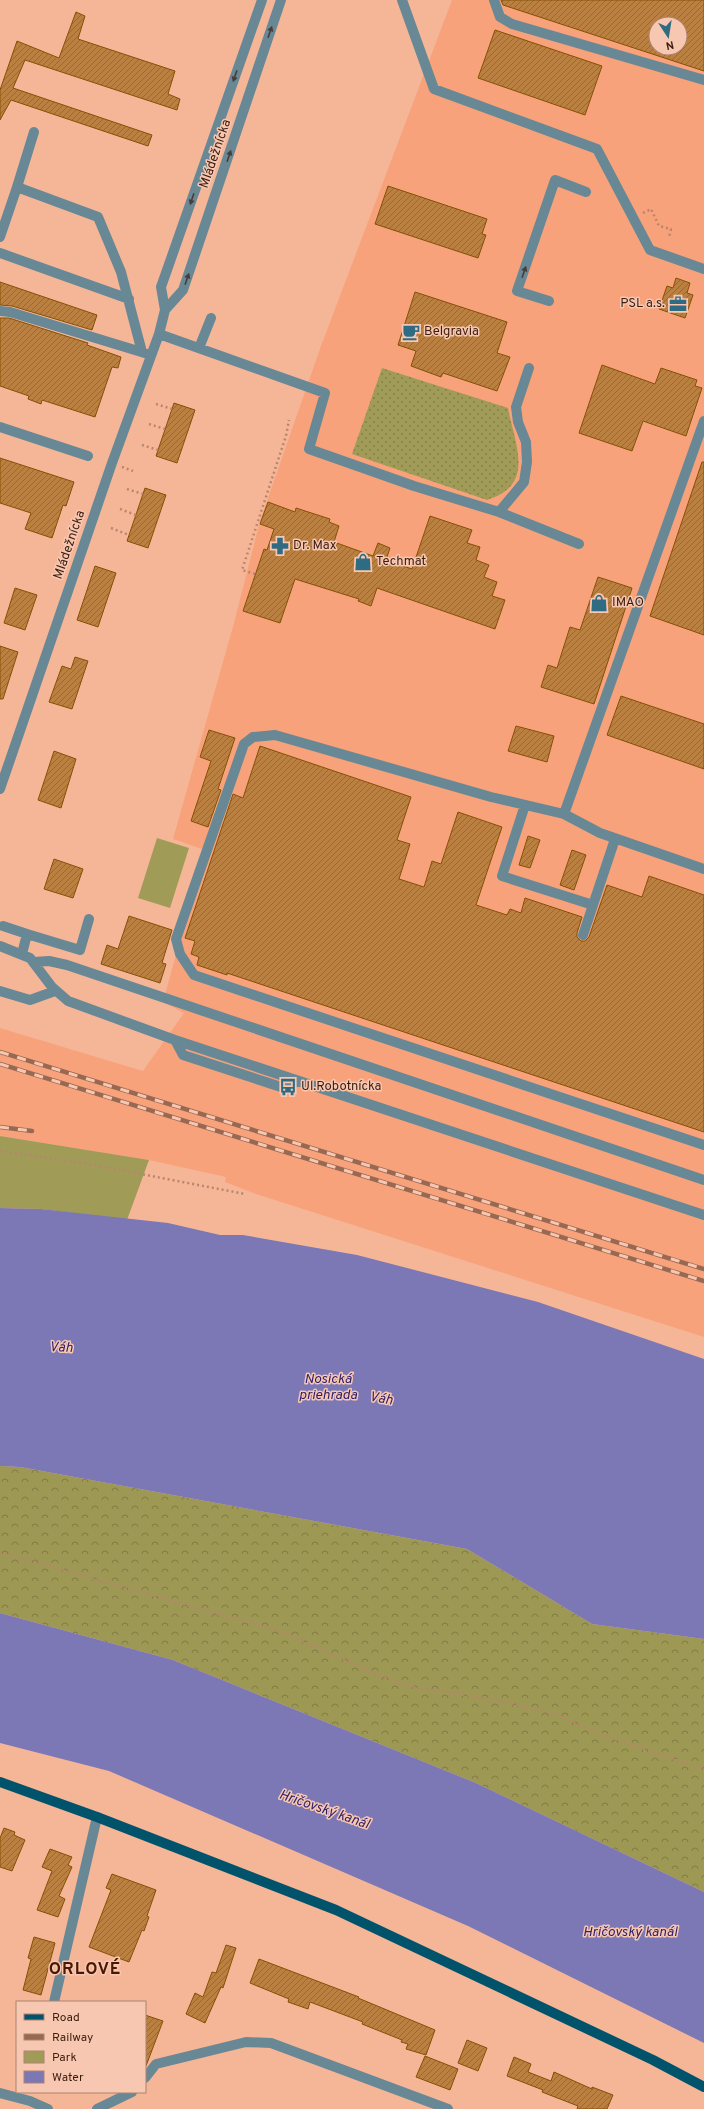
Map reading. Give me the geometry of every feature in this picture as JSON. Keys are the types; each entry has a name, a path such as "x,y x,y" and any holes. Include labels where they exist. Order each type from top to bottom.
{"main road":[{"path":"0,1782 97,1817 336,1910 653,2060 704,2087"}],"street":[{"name":"Mládežnícka","path":"0,789 112,463 147,354 159,334 165,310 161,287 262,0"},
{"name":"Mládežnícka","path":"165,310 183,290 281,0"},
{"path":"402,0 434,89 597,149 650,250 704,269"},
{"path":"494,0 500,17 512,24 704,80"},
{"path":"0,237 34,132"},
{"path":"549,301 517,291 555,180 586,192"},
{"path":"17,187 98,217 121,272 147,354"},
{"path":"0,253 129,299"},
{"path":"0,312 10,312 147,354"},
{"path":"199,348 211,318"},
{"path":"159,334 325,393 309,449 414,486 499,512 579,544"},
{"path":"499,512 524,482 527,462 526,442 518,422 516,407 529,368"},
{"path":"564,814 704,421"},
{"path":"0,427 88,456"},
{"path":"704,869 600,834 564,814 525,805 275,735 253,736 244,744 176,940 180,954 194,975 704,1145"},
{"path":"525,805 502,876 593,905"},
{"path":"583,935 615,839"},
{"path":"3,926 80,950 89,918"},
{"path":"22,954 27,934"},
{"path":"0,946 22,954 34,962 56,991 68,1001 175,1040 704,1215"},
{"path":"34,962 49,961 67,965 704,1180"},
{"path":"0,991 30,1000 56,991"},
{"path":"54,2001 97,1817"},
{"path":"146,2077 156,2064 246,2042 271,2043 448,2109"},
{"path":"0,2093 31,2097 48,2109"},
{"path":"97,2109 130,2093"}],"path":[{"path":"156,404 172,409"},
{"path":"255,574 242,570 286,436 289,420"},
{"path":"149,424 165,429"},
{"path":"142,445 158,450"},
{"path":"122,467 133,471"},
{"path":"127,488 143,494"},
{"path":"120,509 136,515"},
{"path":"111,528 129,535"},
{"path":"0,1151 89,1164 246,1194"},
{"path":"0,1552 282,1632 383,1677 412,1687 479,1696 549,1712 609,1737 704,1769"}],"shaded area":[{"path":"452,0 704,0 704,1337 256,1194 225,1182 226,1177 149,1160 0,1136 0,1028 143,1071 184,1013 163,1002 205,850 173,839 234,623 260,521 321,346"}],"green space":[{"path":"382,368 508,408 517,449 518,462 517,474 512,484 502,493 487,500 352,454"},
{"path":"157,838 189,848 170,908 138,898"},
{"path":"0,1136 149,1160 127,1220 41,1209 0,1208"},
{"path":"0,1466 20,1467 467,1549 592,1624 704,1639 704,1892 476,1783 173,1660 0,1613"}],"water":[{"name":"Nosická priehrada","path":"0,1208 41,1209 168,1223 220,1235 243,1235 357,1255 538,1302 704,1359 704,1639 592,1624 467,1549 20,1467 0,1466"},
{"name":"Hričovský kanál","path":"0,1613 173,1660 476,1783 704,1892 704,2043 468,1926 109,1771 0,1743"}],"building":[{"path":"501,0 704,0 704,71 658,56 688,56 688,16 648,16 648,53 503,5"},
{"path":"76,12 85,16 78,39 175,71 168,94 180,99 177,110 25,60 13,88 152,135 148,146 11,100 0,120 0,90 17,41 59,58"},
{"path":"495,30 602,66 585,115 478,78"},
{"path":"388,186 487,219 482,234 486,235 478,258 375,224"},
{"path":"676,278 690,283 687,293 693,295 685,318 659,309 667,286 673,288"},
{"path":"0,282 97,315 92,330 12,306 0,305"},
{"path":"415,292 507,322 497,353 510,357 497,391 443,373 441,377 411,366 416,351 398,345"},
{"path":"0,318 9,318 88,343 87,345 121,357 118,368 112,367 95,417 42,400 41,404 28,399 29,396 0,386"},
{"path":"602,365 655,384 661,368 697,380 695,386 702,388 686,436 643,421 632,451 579,433"},
{"path":"174,403 195,410 177,463 156,456"},
{"path":"0,458 74,482 66,506 63,505 52,538 25,529 31,513 0,503"},
{"path":"702,462 704,462 704,635 650,616"},
{"path":"145,488 166,495 148,548 127,541"},
{"path":"268,502 295,512 296,508 330,519 329,522 339,526 334,542 373,556 378,543 390,548 386,560 412,569 430,516 472,530 467,543 480,547 476,560 489,565 484,577 497,582 492,596 505,600 495,629 377,588 371,606 358,601 359,599 295,579 280,623 243,611 264,549 267,550 274,529 260,524"},
{"path":"95,566 116,573 98,627 77,620"},
{"path":"598,577 632,588 594,704 541,687 548,665 557,668 570,627 580,630"},
{"path":"15,588 37,595 25,630 4,623"},
{"path":"0,646 18,652 3,699 0,699"},
{"path":"75,657 88,661 72,709 49,702 62,666 71,669"},
{"path":"621,696 704,724 704,769 607,735"},
{"path":"516,726 554,736 547,762 508,751"},
{"path":"209,730 235,738 218,789 221,790 208,827 191,821 211,761 200,757"},
{"path":"260,746 411,797 397,840 410,844 399,879 424,887 432,861 441,864 458,812 502,827 476,905 507,915 510,909 521,913 525,898 582,917 577,933 577,937 581,941 585,941 589,937 607,885 642,897 649,876 704,895 704,1132 227,973 227,975 197,965 199,957 191,954 195,941 185,938 233,794 243,798"},
{"path":"54,751 76,759 61,808 38,800"},
{"path":"528,836 540,840 530,868 519,865"},
{"path":"572,850 586,855 574,890 560,885"},
{"path":"54,859 83,869 73,898 44,889"},
{"path":"129,916 172,930 162,963 166,964 160,983 101,964 107,945 118,949"},
{"path":"4,1828 15,1832 14,1835 25,1840 12,1871 0,1867 0,1838"},
{"path":"50,1849 72,1857 68,1865 72,1867 59,1896 65,1899 58,1917 37,1910 52,1871 42,1867"},
{"path":"112,1874 156,1890 147,1916 149,1917 144,1931 142,1930 129,1962 89,1947 111,1890 106,1888"},
{"path":"34,1937 55,1943 41,1995 23,1990 31,1959 28,1958"},
{"path":"226,1945 236,1948 223,1988 221,1987 205,2023 186,2014 195,1993 203,1997 212,1972 216,1973"},
{"path":"259,1959 359,1997 358,1998 435,2030 426,2055 406,2049 408,2044 401,2042 402,2040 362,2024 363,2022 310,2002 308,2009 288,2002 289,1999 250,1983"},
{"path":"146,2015 163,2021 146,2066"},
{"path":"467,2040 487,2048 478,2071 458,2063"},
{"path":"425,2056 458,2069 450,2090 416,2077"},
{"path":"514,2057 531,2064 528,2072 551,2081 554,2072 592,2089 592,2087 613,2095 607,2109 577,2109 578,2106 507,2076"}],"railway":[{"path":"0,1052 704,1269"},
{"path":"0,1064 704,1281"},
{"path":"0,1127 32,1131"}],"place":[{"name":"PSL a.s.","path":"678,304"},
{"name":"Belgravia","path":"411,332"},
{"name":"Dr. Max","path":"280,546"},
{"name":"Techmat","path":"363,562"},
{"name":"IMAO","path":"599,603"},
{"name":"Ul.Robotnícka","path":"288,1087"}],"district":[{"name":"ORLOVÉ","path":"85,1970"}],"water label":[{"name":"Váh","path":"61,1348"},
{"name":"Váh","path":"381,1399"}]}
